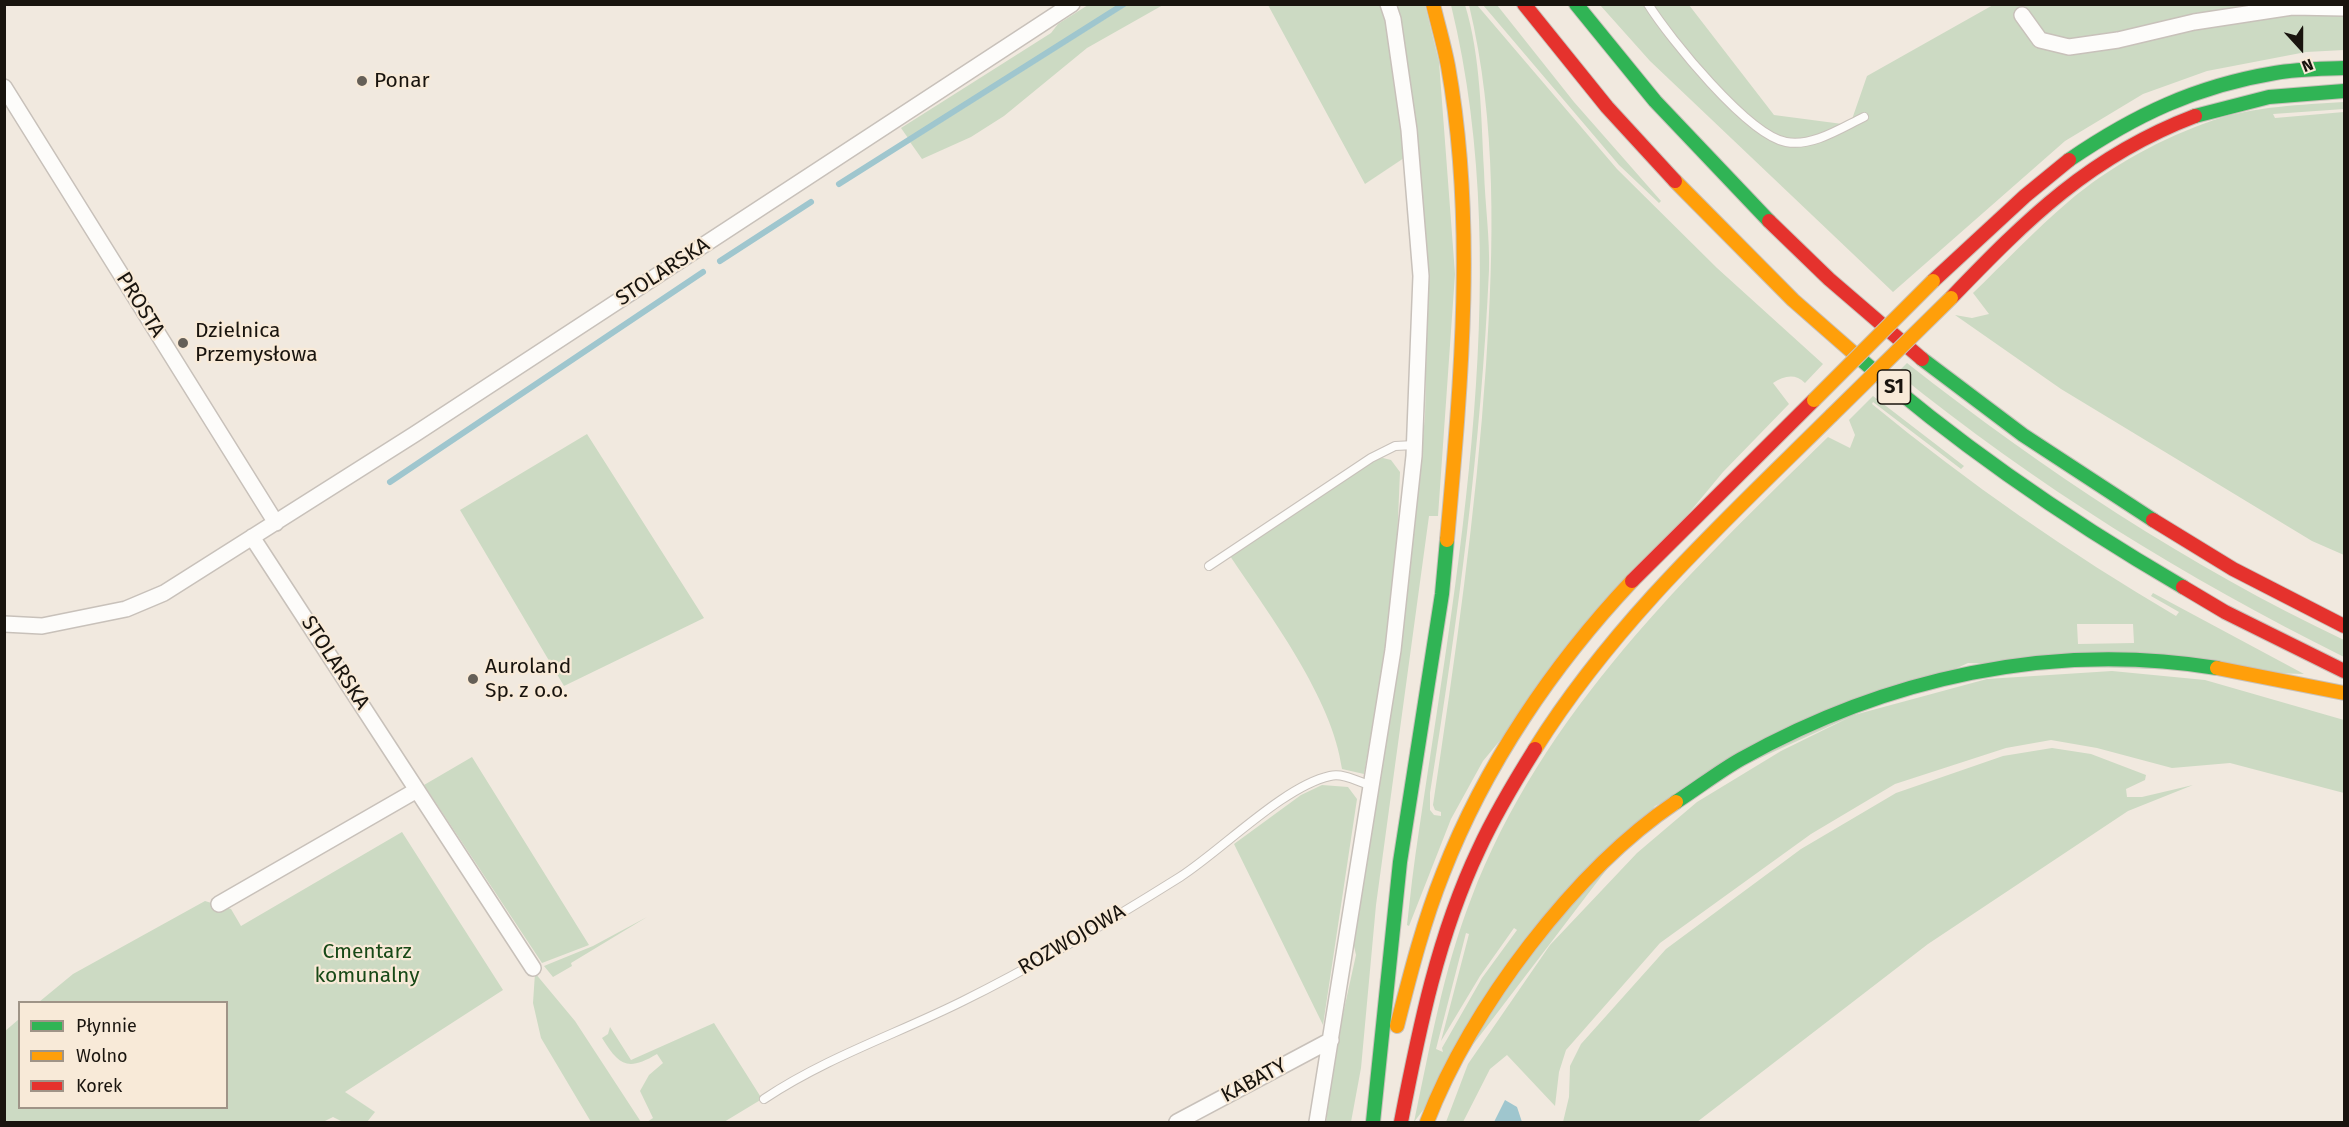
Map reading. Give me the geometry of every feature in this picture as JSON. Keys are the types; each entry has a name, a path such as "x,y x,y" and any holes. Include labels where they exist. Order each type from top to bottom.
{"highway":[{"path":"1374,1117 1400,862 1442,594 1458,430 1464,245 1459,156 1448,66 1433,4"},
{"name":"S1","path":"1524,4 1597,97 1671,181 1792,300 1917,406 2007,474 2116,546 2274,638 2344,671"},
{"name":"S1","path":"1576,4 1618,59 1769,223 1858,306 1948,380 2036,445 2136,511 2233,570 2344,626"},
{"path":"1374,1117 1425,926 1451,853 1491,774 1533,705 1570,654 1624,592 1934,281 2035,185 2086,145 2123,123 2188,94 2243,77 2291,70 2344,68"},
{"path":"1401,1122 1425,1009 1446,933 1473,860 1533,753 1587,671 1621,630 1683,563 2067,186 2105,159 2179,120 2265,95 2344,91"},
{"path":"1427,1122 1479,1018 1525,950 1572,894 1635,833 1699,783 1789,733 1840,710 1924,682 1993,667 2053,659 2162,660 2201,663 2344,693"}],"street":[{"name":"STOLARSKA","path":"4,624 42,626 126,609 164,593 276,523 1072,4"},
{"path":"1317,1122 1369,785 1393,650 1415,445 1421,276 1409,130 1393,19 1388,4"},
{"path":"2022,15 2040,40 2069,47 2118,40 2194,22 2281,9 2344,8"},
{"name":"PROSTA","path":"4,87 276,523"},
{"name":"STOLARSKA","path":"252,537 533,968"},
{"path":"219,904 417,790"},
{"name":"KABATY","path":"1177,1122 1331,1040"}],"lane":[{"path":"1648,4 1702,72 1737,110 1767,135 1786,142 1799,142 1824,136 1864,117"},
{"path":"1209,566 1371,458 1395,446 1415,445"},
{"name":"ROZWOJOWA","path":"764,1099 819,1065 963,1001 1081,937 1182,875 1287,796 1329,776 1343,776 1369,785"}],"green space":[{"path":"1088,5 1120,5 908,138 901,128 1051,33 1058,24"},
{"path":"1127,5 1163,5 1087,48 1004,116 971,137 922,159 910,142"},
{"path":"1268,5 1385,5 1407,156 1365,184"},
{"path":"1395,5 1425,5 1439,62 1455,274 1438,516 1429,516 1376,905 1361,1068 1351,1122 1326,1122 1337,1041 1356,955 1350,928 1359,866 1405,616 1425,416 1428,279 1425,229 1407,64"},
{"path":"1451,5 1465,5 1474,45 1481,108 1489,270 1480,402 1467,533 1430,793 1430,810 1434,815 1441,816 1441,812 1435,810 1433,805 1471,531 1482,420 1491,275 1489,139 1485,94 1469,5 1477,5 1617,169 1717,268 1823,364 1805,383 1797,378 1789,377 1773,383 1789,404 1723,472 1483,761 1451,819 1409,926 1407,925 1412,881 1459,554 1472,442 1479,331 1479,220 1470,111"},
{"path":"1483,5 1497,5 1574,102 1661,201 1659,203 1619,165"},
{"path":"1600,5 1689,5 1774,115 1850,125 1867,76 1993,5 2344,5 2344,50 2306,52 2207,71 2143,94 2065,141 1893,292 1650,61"},
{"path":"2344,102 2344,109 2273,114 2275,118 2344,112 2344,555 2312,541 2061,389 1955,315 1972,318 1989,314 1973,293 2068,202 2137,154 2175,135 2230,115 2279,107"},
{"path":"1907,363 2011,441 2118,514 2229,581 2344,640 2344,657 2226,595 2057,491 2003,454 1897,373"},
{"path":"1873,396 1964,466 1961,469 1873,402 1872,404 1945,462 2020,516 2097,567 2176,616 2179,612 2151,596 2153,593 2304,674 1968,663 1655,806 1414,1122 1438,1009 1461,926 1501,831 1537,767 1578,707 1624,649 1723,541 1828,437 1850,448 1855,435 1849,420","holes":["2077,624 2133,624 2134,643 2078,644","1514,928 1517,930 1482,978 1442,1048 1443,1052 1436,1049 1466,933 1469,934 1441,1041 1480,976"]},
{"path":"587,434 704,618 564,686 460,510"},
{"path":"1375,459 1391,460 1400,472 1394,601 1364,774 1342,769 1336,742 1313,686 1280,630 1230,556"},
{"path":"2112,671 2205,680 2344,720 2344,793 2230,763 2172,768 2097,748 2051,740 2006,748 1895,784 1811,834 1660,943 1566,1050 1559,1072 1555,1106 1507,1055 1490,1069 1463,1122 1446,1122 1468,1064 1550,945 1637,853 1697,802 1781,751 1854,715 1987,679"},
{"path":"2052,748 2091,754 2146,775 2145,780 2126,789 2127,797 2142,797 2193,785 2128,811 1928,944 1697,1122 1563,1122 1569,1097 1570,1066 1581,1044 1666,949 1801,849 1896,793 2003,756"},
{"path":"472,757 589,945 542,963 424,785"},
{"path":"1322,785 1348,787 1357,799 1323,1025 1234,844 1301,795"},
{"name":"Cmentarz komunalny","path":"402,832 503,990 345,1092 375,1112 367,1122 343,1122 333,1117 323,1122 5,1122 4,1032 18,1020 18,1109 228,1109 228,1001 40,1001 73,974 205,901 231,909 241,926"},
{"path":"647,917 571,963 572,966 553,977 544,966 593,946"},
{"path":"535,973 575,1021 641,1122 591,1122 541,1038 533,1003"},
{"path":"714,1023 762,1099 724,1122 647,1122 653,1118 640,1091 649,1075 663,1063 657,1054 638,1063 625,1063 619,1060 602,1038 608,1034 610,1027 631,1060"}],"water":[{"path":"1505,1100 1517,1107 1522,1122 1494,1122"}],"waterway":[{"path":"839,184 1124,4"},
{"path":"720,261 811,202"},
{"path":"390,482 703,272"}],"traffic: fast":[{"path":"1576,4 1655,101 1769,221"},
{"path":"2069,160 2142,116 2193,94 2275,73 2344,68"},
{"path":"2195,116 2269,97 2344,91"},
{"path":"1858,357 1974,451 2056,508 2183,587"},
{"path":"1922,359 2023,435 2153,520"},
{"path":"1373,1122 1400,862 1442,594 1447,540"},
{"path":"1676,802 1741,759 1796,731 1853,707 1912,687 1971,673 2032,664 2093,659 2155,661 2217,668"}],"traffic: slow":[{"path":"1433,4 1448,66 1457,125 1464,243 1461,363 1447,540"},
{"path":"1675,181 1793,300 1858,357"},
{"path":"1814,400 1933,281"},
{"path":"1832,415 1951,298"},
{"path":"1535,749 1566,702 1636,615 1713,533 1832,415"},
{"path":"1397,1026 1429,911 1460,833 1479,794 1500,755 1549,682 1575,647 1632,581"},
{"path":"2217,668 2344,693"},
{"path":"1427,1122 1446,1079 1470,1034 1498,989 1530,945 1564,903 1601,865 1638,831 1676,802"}],"traffic: jam":[{"path":"1524,4 1607,107 1675,181"},
{"path":"1951,298 2006,242 2062,192 2123,150 2195,116"},
{"path":"1933,281 2025,196 2069,160"},
{"path":"1769,221 1829,279 1922,359"},
{"path":"1632,581 1814,400"},
{"path":"2153,520 2233,569 2344,626"},
{"path":"2183,587 2225,612 2344,671"},
{"path":"1401,1122 1431,983 1452,915 1485,836 1535,749"}],"place":[{"name":"Ponar","path":"362,81"},
{"name":"Dzielnica Przemysłowa","path":"183,343"},
{"name":"Auroland Sp. z o.o.","path":"473,679"}]}
